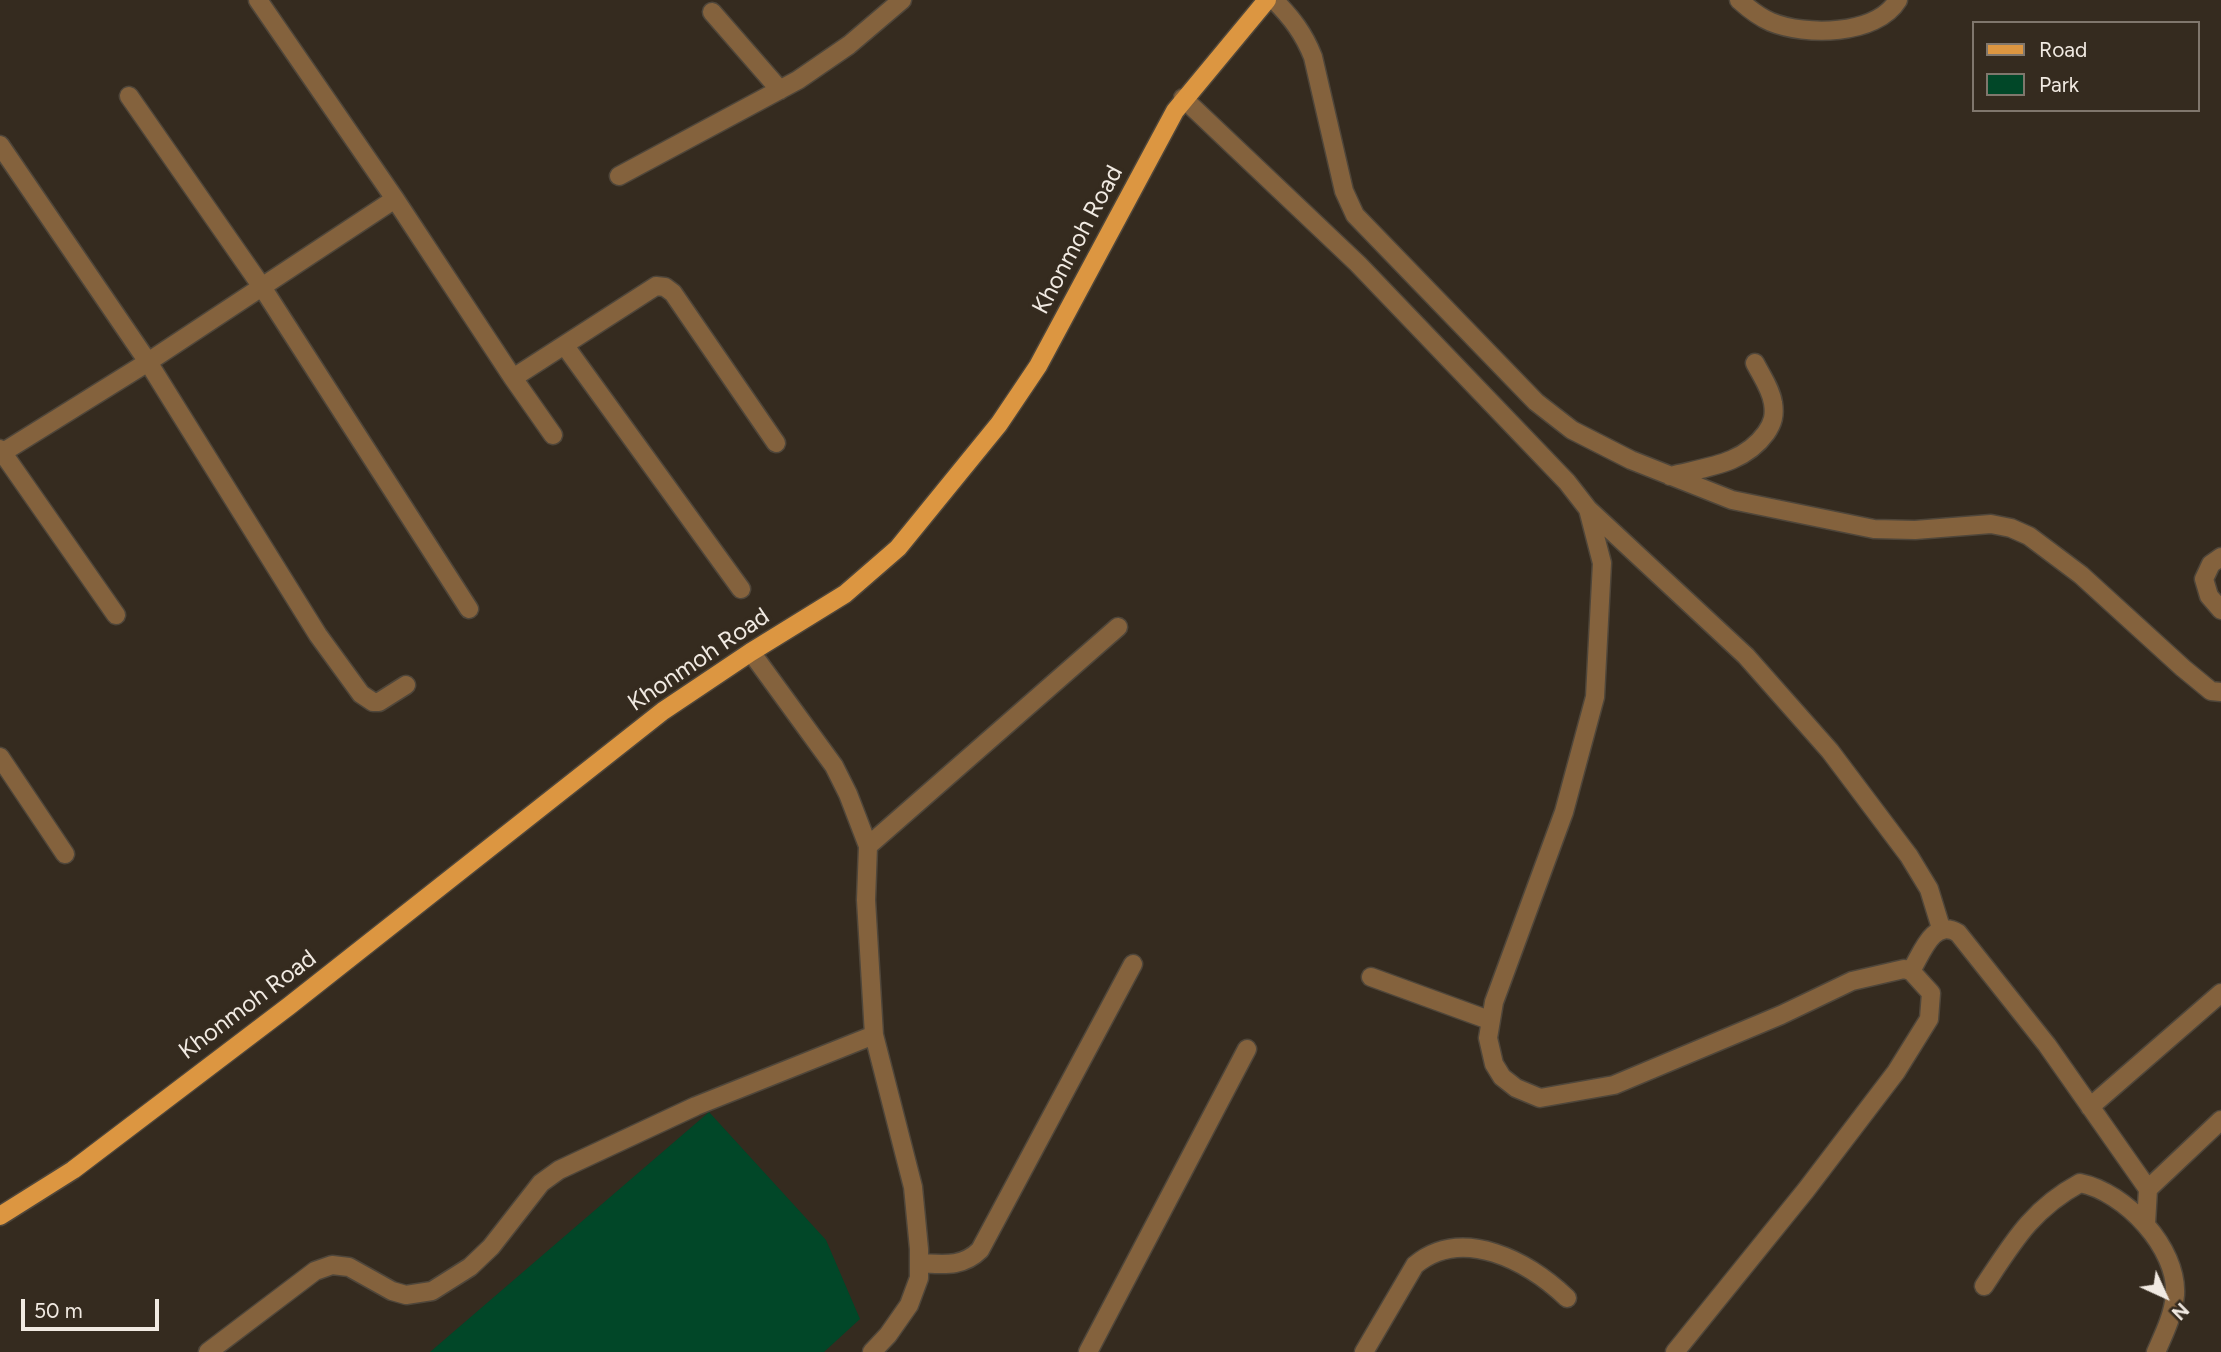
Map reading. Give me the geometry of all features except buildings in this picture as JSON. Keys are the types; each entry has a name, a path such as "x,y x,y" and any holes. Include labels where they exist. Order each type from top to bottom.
{"main road":[{"name":"Khonmoh Road","path":"0,1216 73,1170 289,1006 663,711 845,594 898,548 999,424 1038,366 1183,98 1267,0"}],"street":[{"path":"258,0 396,199 553,435"},
{"path":"619,176 780,90 849,45 902,0"},
{"path":"1274,0 1305,36 1313,57 1344,191 1354,215 1536,402 1572,430 1631,460 1732,500 1874,529 1915,530 1991,524 2011,528 2029,536 2081,575 2183,668 2211,691 2221,692"},
{"path":"1739,0 1752,12 1786,27 1838,31 1855,29 1881,15 1898,0"},
{"path":"712,12 780,90"},
{"path":"129,96 262,288 469,609"},
{"path":"1183,98 1358,264 1567,482 1588,509 1746,656 1830,751 1909,856 1929,890 1941,928"},
{"path":"0,145 148,362 318,635 361,694 373,702 379,702 406,685"},
{"path":"116,615 1,452 148,362 396,199"},
{"path":"513,378 656,286 665,287 673,293 776,443"},
{"path":"565,346 741,589"},
{"path":"1670,476 1740,458 1761,440 1772,424 1773,398 1755,363"},
{"path":"1588,509 1602,563 1595,697 1564,812 1489,1020 1488,1038 1494,1063 1502,1077 1516,1088 1540,1098 1614,1084 1781,1015 1852,981 1904,969 1912,971 1931,993 1929,1019 1896,1072 1806,1190 1675,1352"},
{"path":"2221,557 2211,564 2204,579 2209,596 2221,610"},
{"path":"868,846 1118,627"},
{"path":"751,652 834,766 868,846 866,900 874,1034 913,1187 919,1263 919,1278 909,1305 872,1352"},
{"path":"0,757 65,854"},
{"path":"1912,971 1932,936 1941,928 1949,927 1958,933 2047,1045 2148,1188 2146,1224"},
{"path":"919,1263 956,1264 971,1259 980,1250 1133,964"},
{"path":"1371,977 1489,1020"},
{"path":"2090,1107 2221,993"},
{"path":"208,1352 315,1271 332,1265 349,1267 392,1291 406,1295 432,1291 470,1267 491,1247 541,1183 559,1170 696,1106 874,1034"},
{"path":"1088,1352 1247,1049"},
{"path":"2148,1188 2221,1120"},
{"path":"1984,1286 2027,1224 2045,1205 2080,1184 2097,1186 2123,1201 2146,1224 2172,1266 2175,1295 2168,1325 2156,1352"},
{"path":"1364,1352 1415,1265 1427,1255 1441,1251 1470,1249 1494,1252 1517,1260 1567,1298"}],"green space":[{"path":"709,1112 826,1240 860,1319 824,1352 430,1352"}]}
